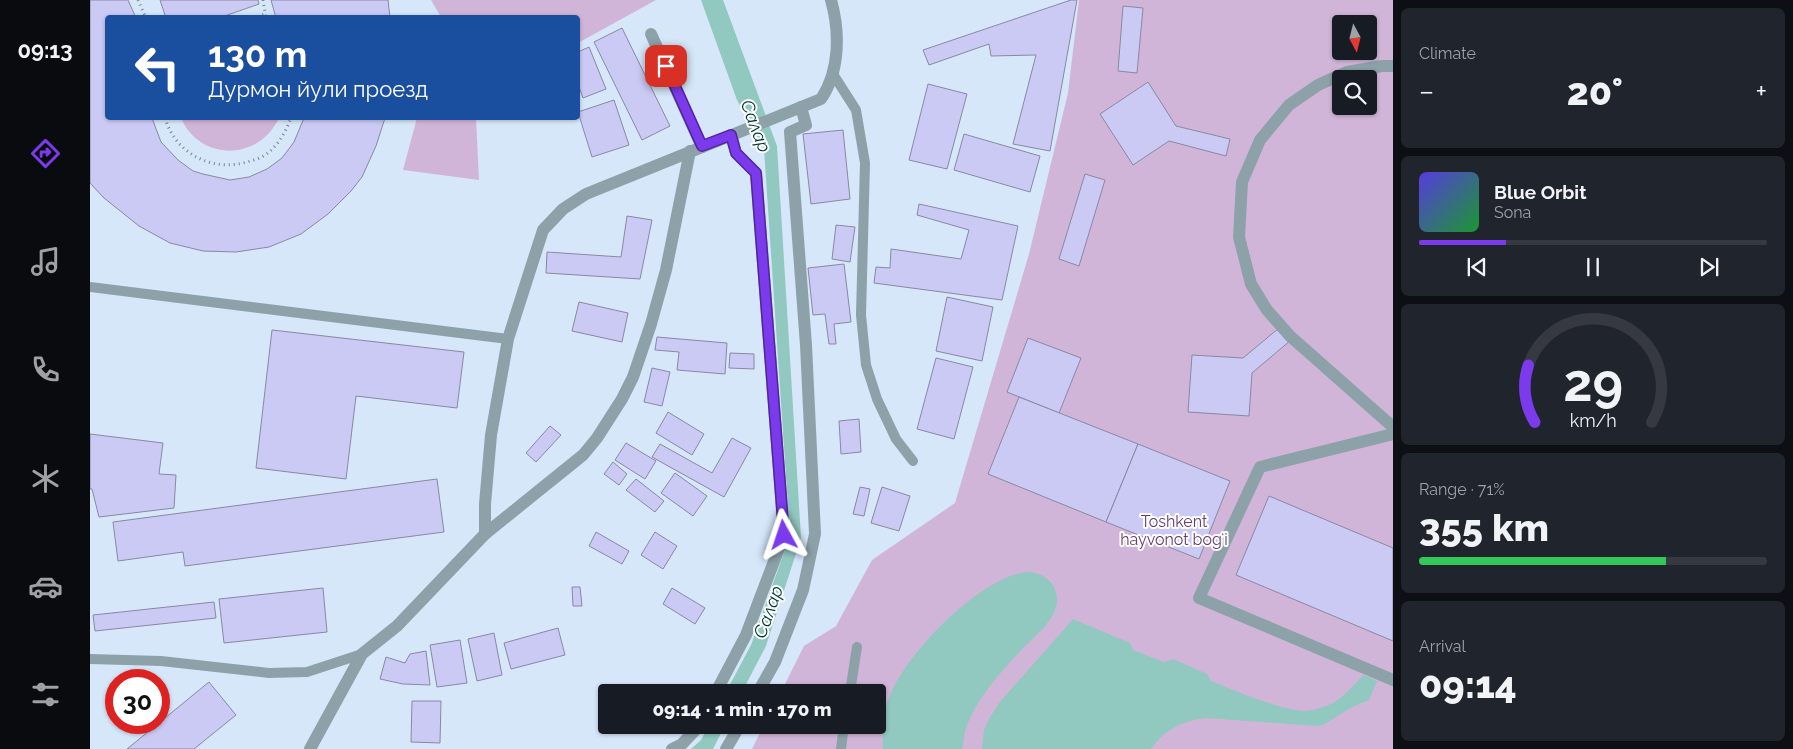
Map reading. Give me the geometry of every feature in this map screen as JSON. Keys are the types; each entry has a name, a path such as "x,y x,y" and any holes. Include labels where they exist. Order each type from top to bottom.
{"street":[{"path":"485,534 485,504 491,435 508,339 543,230 563,209 586,194 821,99 828,88 836,60 836,33 831,0"},
{"path":"310,749 362,654 397,626 485,534 584,455 622,399 636,368 666,270 696,149 651,34"},
{"path":"1393,66 1347,72 1318,85 1290,105 1260,140 1242,182 1239,237 1251,284 1267,310 1290,336 1393,427"},
{"path":"763,684 775,662 803,590 815,534 806,345 790,132 806,125 801,107"},
{"path":"720,684 746,635 784,535 756,173 736,153 731,135"},
{"path":"1393,434 1260,467 1199,598 1393,680"},
{"path":"672,749 682,744 691,734"},
{"path":"726,749 735,734"}],"lane":[{"path":"833,74 856,110 865,163 861,315 866,365 877,399 896,439 913,460"},
{"path":"90,287 508,339"},
{"path":"851,684 858,647"},
{"path":"90,659 162,661 269,673 307,672 362,654"},
{"path":"841,749 843,734"}],"path":[{"path":"138,0 145,15"},
{"path":"264,0 265,15"},
{"path":"166,120 168,128 176,140 195,157 215,165 233,166 252,161 267,154 280,140 290,120"}],"green space":[{"path":"431,0 656,0 580,42 580,15 440,15"},
{"name":"Toshkent hayvonot bogʻi","path":"1079,0 1393,0 1393,749 752,749 760,734 886,734 886,684 785,684 804,646 836,626 872,560 955,503 1029,254 1068,93"},
{"path":"182,120 278,120 270,132 258,142 230,151 215,149 202,143 190,132"},
{"path":"416,120 476,120 479,180 403,170"}],"water":[{"name":"Салар","path":"701,0 723,0 777,146 801,538 766,646 746,684 730,684 751,645 790,536 764,149 737,100"},
{"path":"1025,572 1033,572 1046,578 1055,588 1057,595 1055,610 1046,625 992,683 978,703 967,726 962,749 883,749 883,734 886,734 886,707 888,700 900,676 913,657 929,638 967,602 987,588"},
{"path":"1073,619 1130,643 1133,650 1164,662 1173,659 1207,674 1211,681 1281,707 1303,711 1311,710 1333,703 1364,675 1377,681 1369,700 1352,707 1323,725 1207,718 1183,723 1162,736 1151,749 982,749 984,730 999,703"},
{"path":"704,734 720,734 713,749 691,749 701,740"}],"building":[{"path":"90,0 128,0 135,15 105,15 105,120 153,120 161,142 178,160 193,171 230,180 249,177 267,169 282,158 294,142 303,120 384,120 376,146 362,177 351,191 328,214 301,234 269,247 236,252 203,251 170,243 139,226 104,198 90,183"},
{"path":"160,0 258,0 259,4 228,15 165,15"},
{"path":"271,0 388,0 390,15 275,15"},
{"path":"1071,0 1077,0 1050,151 1013,144 1036,55 991,56 989,44 929,65 923,50"},
{"path":"1123,6 1143,8 1137,73 1118,71"},
{"path":"622,28 670,126 642,140 594,42"},
{"path":"589,47 606,89 583,98 580,90 580,51"},
{"path":"1148,82 1176,126 1230,139 1226,156 1169,141 1133,165 1100,114"},
{"path":"928,84 967,94 947,169 909,160"},
{"path":"614,100 629,145 592,157 580,118 580,111"},
{"path":"843,130 850,199 811,204 803,134"},
{"path":"964,134 1040,156 1030,192 954,170"},
{"path":"1085,174 1105,180 1079,266 1059,259"},
{"path":"919,204 1018,226 1002,300 874,283 876,267 890,268 891,249 961,259 969,230 917,215"},
{"path":"627,216 652,220 640,279 546,273 547,252 621,257"},
{"path":"836,225 855,227 850,262 832,259"},
{"path":"844,264 851,322 834,324 836,344 829,344 825,314 813,315 808,268"},
{"path":"947,297 993,307 982,361 936,351"},
{"path":"579,302 628,313 622,342 572,331"},
{"path":"1279,328 1291,340 1252,373 1249,416 1188,412 1192,355 1243,358"},
{"path":"272,330 464,352 457,408 356,396 346,479 256,468"},
{"path":"657,337 727,343 725,374 677,370 679,352 655,350"},
{"path":"1028,338 1081,358 1059,413 1007,392"},
{"path":"730,353 754,354 754,369 729,368"},
{"path":"936,358 973,367 954,439 917,429"},
{"path":"652,368 670,372 662,406 644,402"},
{"path":"1019,397 1138,444 1106,522 988,474"},
{"path":"668,412 704,434 692,455 656,433"},
{"path":"859,419 861,452 841,454 839,421"},
{"path":"550,426 561,435 536,462 526,453"},
{"path":"90,434 163,443 159,474 176,475 174,508 99,517 92,489 90,489"},
{"path":"732,438 751,448 724,497 652,457 660,444 712,473"},
{"path":"626,443 656,461 645,479 615,460"},
{"path":"1138,444 1230,481 1199,559 1106,522"},
{"path":"613,462 627,474 619,485 604,474"},
{"path":"675,473 707,496 693,516 661,493"},
{"path":"437,479 444,532 185,566 183,552 118,561 113,522"},
{"path":"636,479 664,501 655,512 626,490"},
{"path":"860,487 870,489 864,516 853,514"},
{"path":"882,487 910,496 899,531 871,523"},
{"path":"1269,496 1393,548 1393,641 1236,575"},
{"path":"596,532 629,551 622,564 589,546"},
{"path":"655,532 677,546 663,569 641,555"},
{"path":"572,587 580,587 582,606 573,606"},
{"path":"323,588 327,632 224,643 219,599"},
{"path":"672,588 705,608 695,624 663,604"},
{"path":"214,602 216,618 95,631 93,615"},
{"path":"558,628 565,655 511,669 504,643"},
{"path":"494,633 502,675 477,681 468,639"},
{"path":"460,640 467,683 437,687 430,645"},
{"path":"426,651 430,685 403,684 380,679 386,657 405,663 410,654"},
{"path":"209,682 236,715 194,749 127,749 145,734 170,734 170,714"},
{"path":"412,701 441,701 440,743 411,742"}],"route":[{"path":"666,66 702,146 731,135 736,153 756,173 784,535"}]}
